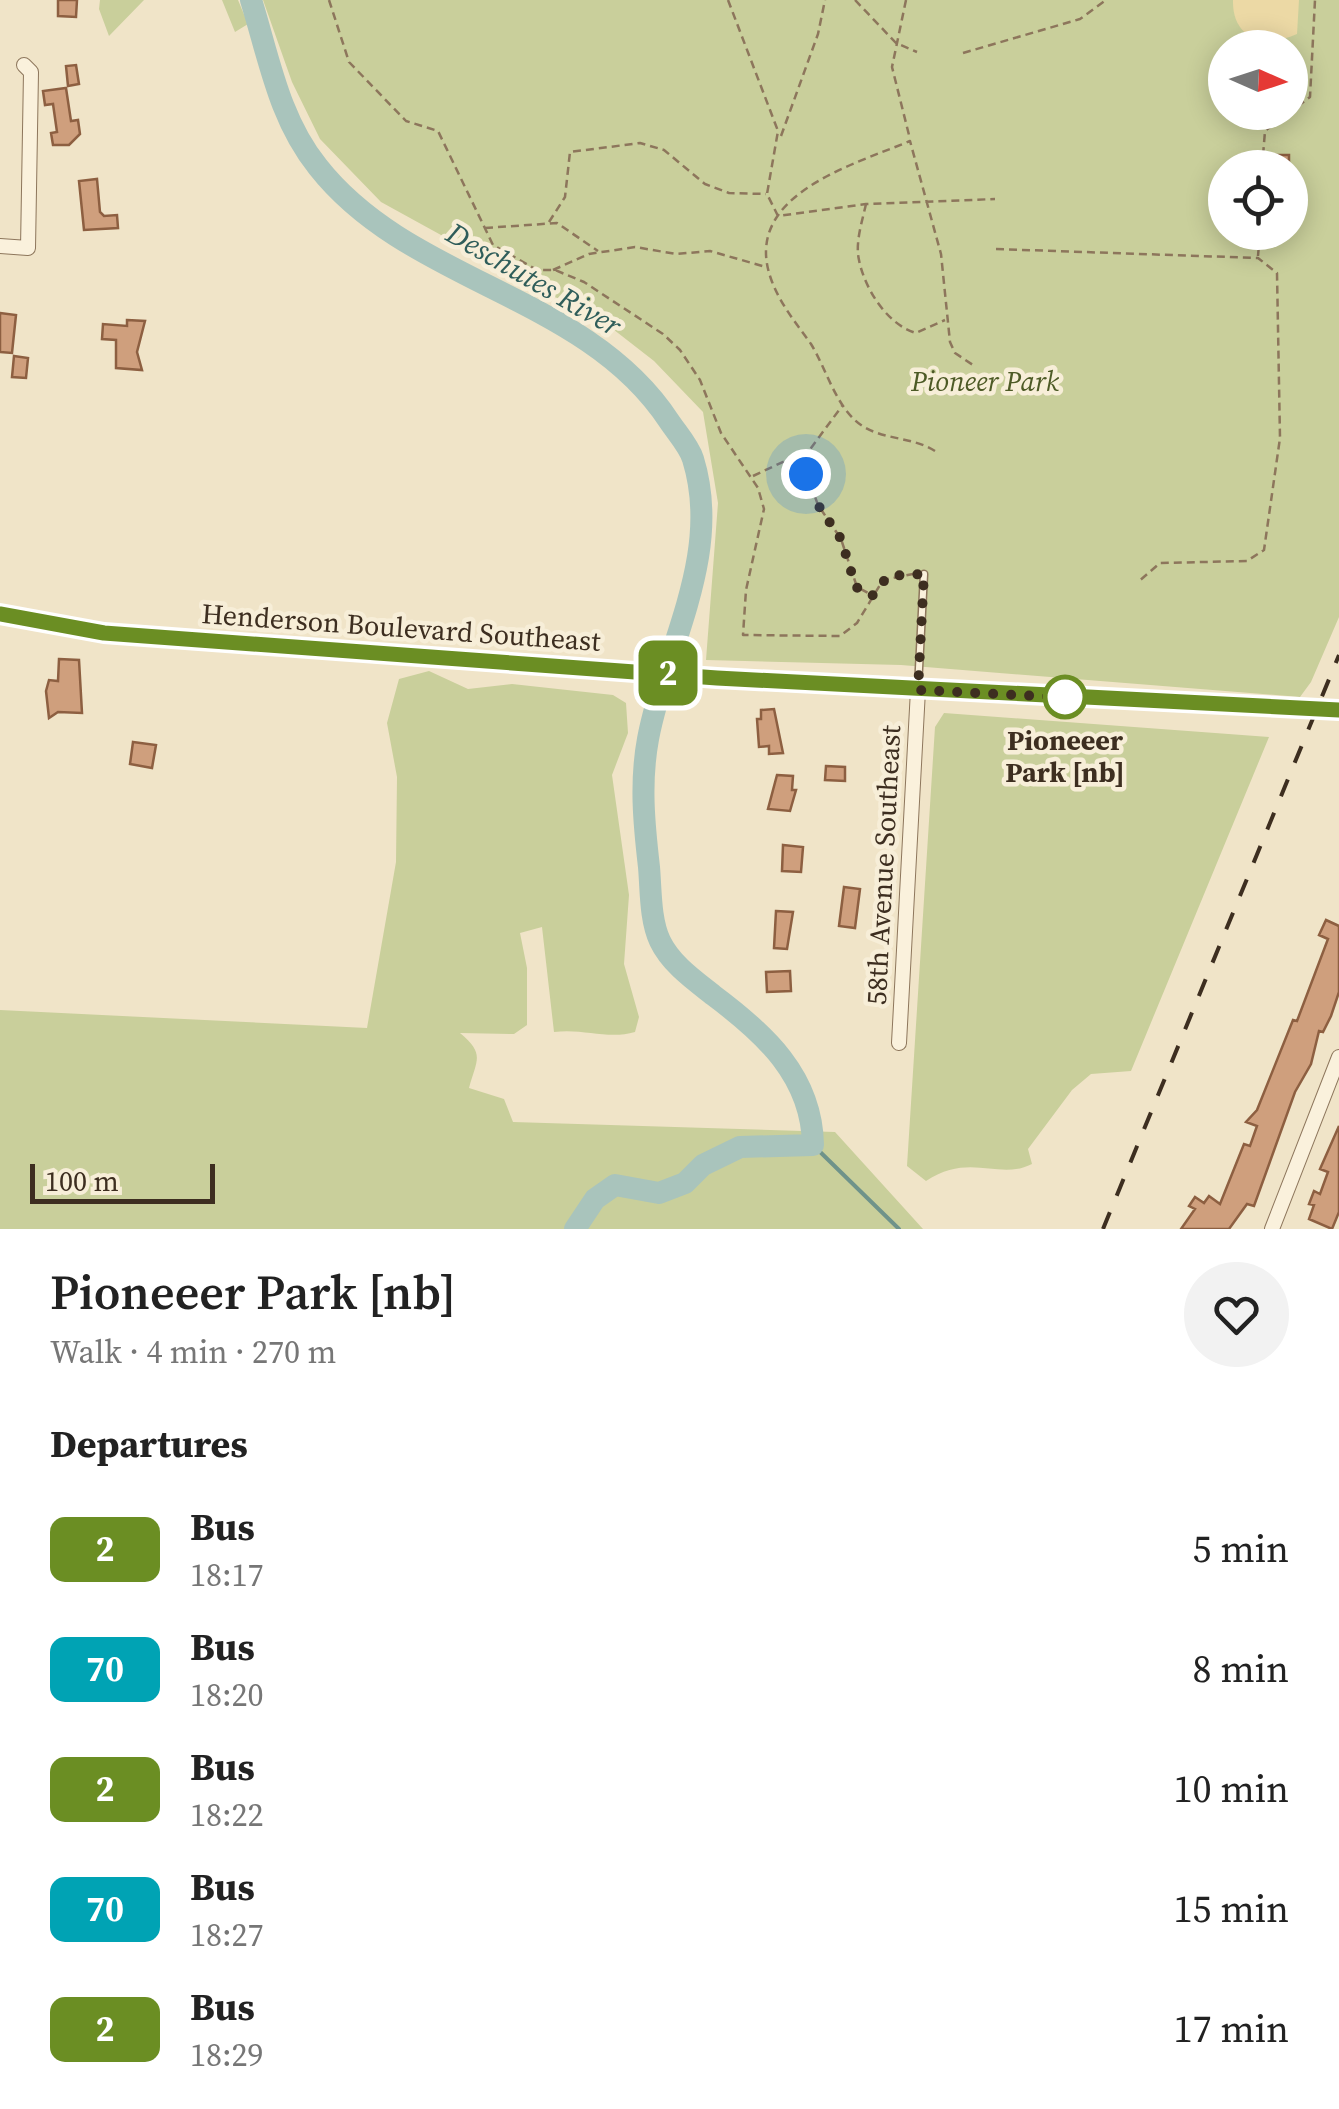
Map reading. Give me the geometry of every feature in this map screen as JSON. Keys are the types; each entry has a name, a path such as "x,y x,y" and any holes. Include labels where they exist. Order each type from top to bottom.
{"street":[{"path":"0,246 28,248 31,72 24,65"},
{"name":"Henderson Boulevard Southeast","path":"0,614 104,633 717,678 1339,710"},
{"name":"58th Avenue Southeast","path":"899,1043 918,690"},
{"path":"1272,1229 1339,1057"}],"lane":[{"path":"918,690 924,574"}],"path":[{"path":"330,0 349,62 406,121 438,130 493,245 538,270 553,270 584,282 680,350 700,380 721,433 752,476 764,509 763,528 746,590 743,635 840,636 852,629 888,576 924,574"},
{"path":"728,0 772,112 779,140"},
{"path":"778,216 767,194 779,140 818,34 825,0"},
{"path":"855,0 896,43 917,52"},
{"path":"906,0 892,66 941,254 947,320 955,352 974,365"},
{"path":"963,53 1080,19 1106,0"},
{"path":"1263,150 1265,130 1310,97 1315,0"},
{"path":"910,140 797,192 778,216 766,243 768,268 781,302 861,426 879,434 918,440 935,451"},
{"path":"549,222 565,198 570,152 580,148 606,150 640,143 664,150 704,184 729,193 767,194"},
{"path":"778,216 866,204 994,199"},
{"path":"866,204 858,259 888,317 898,328 916,333 947,320"},
{"path":"485,228 549,222 582,238 599,252"},
{"path":"553,270 599,252 635,248 676,254 710,252 768,268"},
{"path":"996,249 1258,258 1277,272 1281,283 1280,438 1264,550 1247,562 1160,562 1138,582"},
{"path":"1258,258 1259,250"},
{"path":"844,404 814,438 802,461 814,496 841,539 856,587 872,596"},
{"path":"752,476 786,460 802,461"}],"green space":[{"path":"100,0 144,0 109,36 99,9"},
{"path":"222,0 238,0 248,24 235,32"},
{"name":"Pioneer Park","path":"263,0 1339,0 1339,617 1311,682 1300,697 901,665 706,660 718,503 703,412 654,361 591,312 550,295 381,202 320,139 292,82"},
{"path":"429,671 468,689 512,684 613,695 626,703 628,733 612,775 629,895 624,964 639,1017 635,1032 554,1032 542,927 520,933 527,968 527,1025 514,1034 460,1033 473,1046 477,1058 469,1088 504,1099 513,1122 835,1132 923,1229 0,1229 0,1010 367,1028 396,862 397,777 387,723 399,679"},
{"path":"944,713 1269,737 1131,1071 1091,1074 1072,1090 1028,1149 1032,1164 1008,1170 956,1168 926,1181 907,1166 935,727"}],"sand":[{"path":"1233,0 1299,0 1297,30 1243,30 1234,14"}],"building":[{"path":"58,0 77,0 76,17 58,16"},
{"path":"76,65 79,84 68,86 66,66"},
{"path":"66,88 71,121 78,120 80,134 69,145 53,145 51,133 57,132 53,104 45,105 43,91"},
{"path":"97,179 100,212 104,216 117,215 118,228 84,230 79,181"},
{"path":"0,313 16,315 12,353 0,352"},
{"path":"127,320 145,321 137,352 142,370 116,368 116,340 102,339 103,324 127,326"},
{"path":"14,356 28,358 26,378 12,377"},
{"path":"59,659 79,660 82,713 58,712 49,718 46,691 49,680 58,681"},
{"path":"774,709 783,753 769,754 769,746 759,747 757,719 761,719 761,710"},
{"path":"133,742 156,745 152,768 130,764"},
{"path":"826,766 845,767 845,781 825,780"},
{"path":"777,775 793,776 792,790 796,790 790,811 768,809"},
{"path":"783,845 803,847 801,872 782,871"},
{"path":"844,887 860,889 855,928 839,926"},
{"path":"776,911 793,912 787,949 774,948"},
{"path":"1326,920 1339,926 1339,992 1323,1032 1319,1031 1311,1064 1295,1092 1254,1206 1247,1204 1229,1229 1181,1229 1195,1209 1189,1206 1195,1197 1204,1203 1209,1196 1220,1204 1244,1144 1250,1146 1257,1126 1246,1122 1257,1110 1293,1020 1297,1021 1328,939 1319,935"},
{"path":"790,971 791,991 767,992 766,972"},
{"path":"1339,1126 1339,1212 1332,1229 1309,1219 1314,1205 1309,1204 1314,1191 1320,1194 1328,1172 1320,1169"}],"waterway":[{"name":"Deschutes River","path":"251,0 284,108 318,167 356,206 400,238 592,344 634,378 686,444 693,459 700,495 701,531 696,566 656,705 644,771 644,819 653,914 660,941 677,964 750,1025 782,1058 804,1098 813,1145 740,1147 703,1165 685,1183 659,1193 615,1185 595,1199 575,1229"},
{"path":"813,1145 899,1229"}],"railway":[{"path":"1103,1229 1339,655"}],"bus line":[{"name":"2","path":"0,614 44,626 104,633 717,678 1339,710"}],"place":[{"name":"Pioneeer Park [nb]","path":"1065,697"}],"route":[{"path":"806,474 818,505 846,550 856,587 872,596 888,576 924,574 918,690 1077,698 1065,697"}]}
